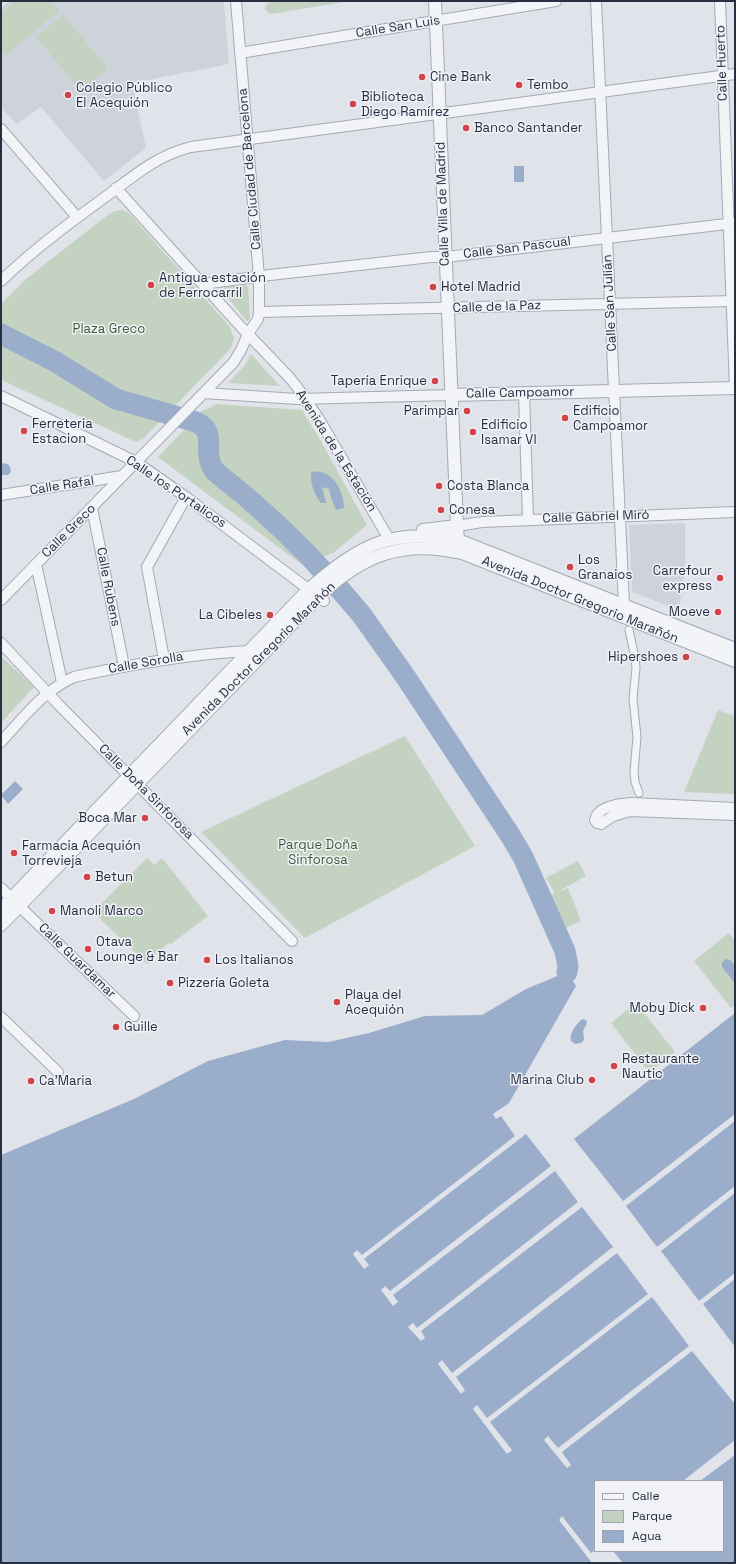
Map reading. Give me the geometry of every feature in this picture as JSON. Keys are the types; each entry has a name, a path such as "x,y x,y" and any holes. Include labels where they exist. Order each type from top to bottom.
{"street":[{"name":"Calle Ciudad de Barcelona","path":"236,1 259,277 259,312 256,324 248,334"},
{"name":"Calle Villa de Madrid","path":"435,1 457,526 458,540 462,553"},
{"name":"Calle San Luis","path":"240,53 556,1"},
{"name":"Calle San Julián","path":"596,1 624,605"},
{"name":"Calle Huerto","path":"720,1 722,76 732,223 735,388"},
{"path":"1,281 50,238 148,165 191,146 735,74"},
{"path":"1,129 78,217"},
{"name":"Avenida de la Estación","path":"116,188 248,334 289,377 319,419 388,537"},
{"name":"Calle San Pascual","path":"203,284 732,223"},
{"name":"Calle de la Paz","path":"259,312 733,301"},
{"path":"136,462 236,359 248,334"},
{"name":"Calle Campoamor","path":"305,399 735,388"},
{"path":"524,393 528,520"},
{"path":"202,395 305,399"},
{"name":"Calle los Portalicos","path":"1,396 136,462 318,592"},
{"name":"Calle Greco","path":"1,600 136,462"},
{"name":"Calle Rafal","path":"1,495 122,476"},
{"path":"164,659 146,567 186,497"},
{"name":"Calle Rubens","path":"92,508 124,666"},
{"name":"Calle Gabriel Miró","path":"457,526 482,522 735,512"},
{"path":"388,537 457,526"},
{"name":"Avenida Doctor Gregorio Marañón","path":"134,779 249,651 354,561 366,548 388,537 427,536 458,540 735,649"},
{"name":"Avenida Doctor Gregorio Marañón","path":"354,561 413,547 430,547 462,553 735,661"},
{"path":"36,564 62,682"},
{"name":"Avenida Doctor Gregorio Marañón","path":"1,925 15,902 318,592"},
{"path":"628,630 635,657 636,668 633,699 637,737 634,772 635,782 639,793"},
{"name":"Calle Doña Sinforosa","path":"1,643 48,693 292,941"},
{"name":"Calle Sorolla","path":"1,742 48,693 62,682 74,677 164,659 200,654 249,651"},
{"path":"735,808 631,803 618,804 605,808 598,813 595,820 597,823 601,824 618,814 638,811 735,815"},
{"name":"Calle Guardamar","path":"1,888 134,1016"},
{"name":"Avenida Doctor Gregorio Marañón","path":"1,909 15,902"},
{"path":"1,1016 58,1072"}],"shaded area":[{"name":"Colegio Público El Acequión","path":"9,1 224,1 229,64 132,83 146,148 104,181 41,107 16,124 1,107 1,8"},
{"path":"685,523 685,564 679,610 632,592 629,525"}],"green space":[{"path":"15,1 51,1 59,11 6,55 1,50 1,13"},
{"path":"350,1 270,14 265,9 266,5 270,2"},
{"path":"63,15 108,68 81,91 36,37"},
{"name":"Plaza Greco","path":"123,210 129,213 230,327 234,338 231,348 143,439 136,442 1,380 1,304 26,279 109,214 115,211"},
{"path":"245,285 248,287 250,318 248,321 222,291 225,287"},
{"path":"251,354 280,386 228,383 245,365"},
{"path":"217,404 302,410 367,525 333,553 301,564 158,457 202,411"},
{"path":"1,656 34,687 1,723"},
{"path":"718,710 735,716 735,794 684,792"},
{"name":"Parque Doña Sinforosa","path":"405,736 475,846 305,938 201,832"},
{"path":"147,858 154,865 162,858 208,916 151,957 152,960 147,964 93,912"},
{"path":"578,861 586,876 557,892 568,888 581,921 565,928 551,895 555,893 546,878"},
{"path":"729,933 735,941 735,1005 731,1008 694,961"},
{"path":"636,1003 675,1052 649,1072 611,1023"}],"water":[{"path":"514,166 524,166 524,182 514,182"},
{"path":"1,463 8,464 10,467 11,472 8,475 1,475"},
{"path":"311,472 326,474 335,481 343,497 344,508 336,510 329,489 322,487 326,503 321,503 313,488"},
{"path":"15,781 23,789 8,804 1,795"},
{"path":"726,959 730,960 735,966 735,983 722,967 722,962"},
{"path":"567,972 576,986 509,1103 493,1114 496,1119 501,1116 515,1136 362,1255 357,1250 353,1254 364,1269 369,1265 364,1259 526,1134 551,1166 390,1291 385,1286 381,1290 393,1306 398,1302 393,1295 555,1171 578,1202 417,1328 413,1323 408,1327 421,1341 425,1338 421,1331 582,1207 613,1247 452,1373 442,1360 438,1364 461,1394 465,1390 456,1377 617,1253 648,1294 487,1418 477,1405 473,1409 507,1454 512,1450 490,1422 652,1297 689,1346 558,1448 548,1436 544,1440 567,1468 571,1465 562,1452 692,1351 735,1404 735,1440 684,1480 594,1480 594,1551 591,1553 562,1516 559,1520 592,1563 1,1563 1,1155 134,1099 208,1061 285,1040 328,1042 369,1033 425,1016 482,1015 526,989"},
{"path":"735,1013 735,1114 623,1201 574,1139"},
{"path":"582,1019 586,1020 587,1023 583,1031 584,1040 581,1043 575,1044 571,1041 571,1035 575,1026"},
{"path":"735,1121 735,1186 657,1247 626,1206"},
{"path":"735,1193 735,1273 699,1301 661,1251"},
{"path":"735,1279 735,1347 703,1304"},
{"path":"735,1455 735,1563 623,1563 614,1552 724,1552 724,1480 701,1480"}],"waterway":[{"path":"1,334 54,361 116,399 196,422 206,430 209,439 210,462 214,470 266,514 322,570 361,614 405,676 523,857 565,951 568,966 567,972"}],"place":[{"name":"Cine Bank","path":"422,77"},
{"name":"Tembo","path":"519,85"},
{"name":"Colegio Público El Acequión","path":"68,95"},
{"name":"Biblioteca Diego Ramírez","path":"353,104"},
{"name":"Banco Santander","path":"466,128"},
{"name":"Antigua estación de Ferrocarril","path":"151,285"},
{"name":"Hotel Madrid","path":"433,287"},
{"name":"Tapería Enrique","path":"435,381"},
{"name":"Parimpar","path":"467,411"},
{"name":"Edificio Campoamor","path":"565,418"},
{"name":"Ferreteria Estacion","path":"24,431"},
{"name":"Edificio Isamar VI","path":"473,432"},
{"name":"Costa Blanca","path":"439,486"},
{"name":"Conesa","path":"441,510"},
{"name":"Los Granaios","path":"570,567"},
{"name":"Carrefour express","path":"720,578"},
{"name":"Moeve","path":"718,612"},
{"name":"La Cibeles","path":"270,615"},
{"name":"Hipershoes","path":"686,657"},
{"name":"Boca Mar","path":"145,818"},
{"name":"Farmacia Acequión Torrevieja","path":"14,853"},
{"name":"Betun","path":"87,877"},
{"name":"Manoli Marco","path":"52,911"},
{"name":"Otava Lounge & Bar","path":"88,949"},
{"name":"Los Italianos","path":"207,960"},
{"name":"Pizzería Goleta","path":"170,983"},
{"name":"Playa del Acequión","path":"337,1002"},
{"name":"Moby Dick","path":"703,1008"},
{"name":"Guille","path":"116,1027"},
{"name":"Restaurante Nautic","path":"614,1066"},
{"name":"Marina Club","path":"592,1080"},
{"name":"Ca'Maria","path":"31,1081"}]}
